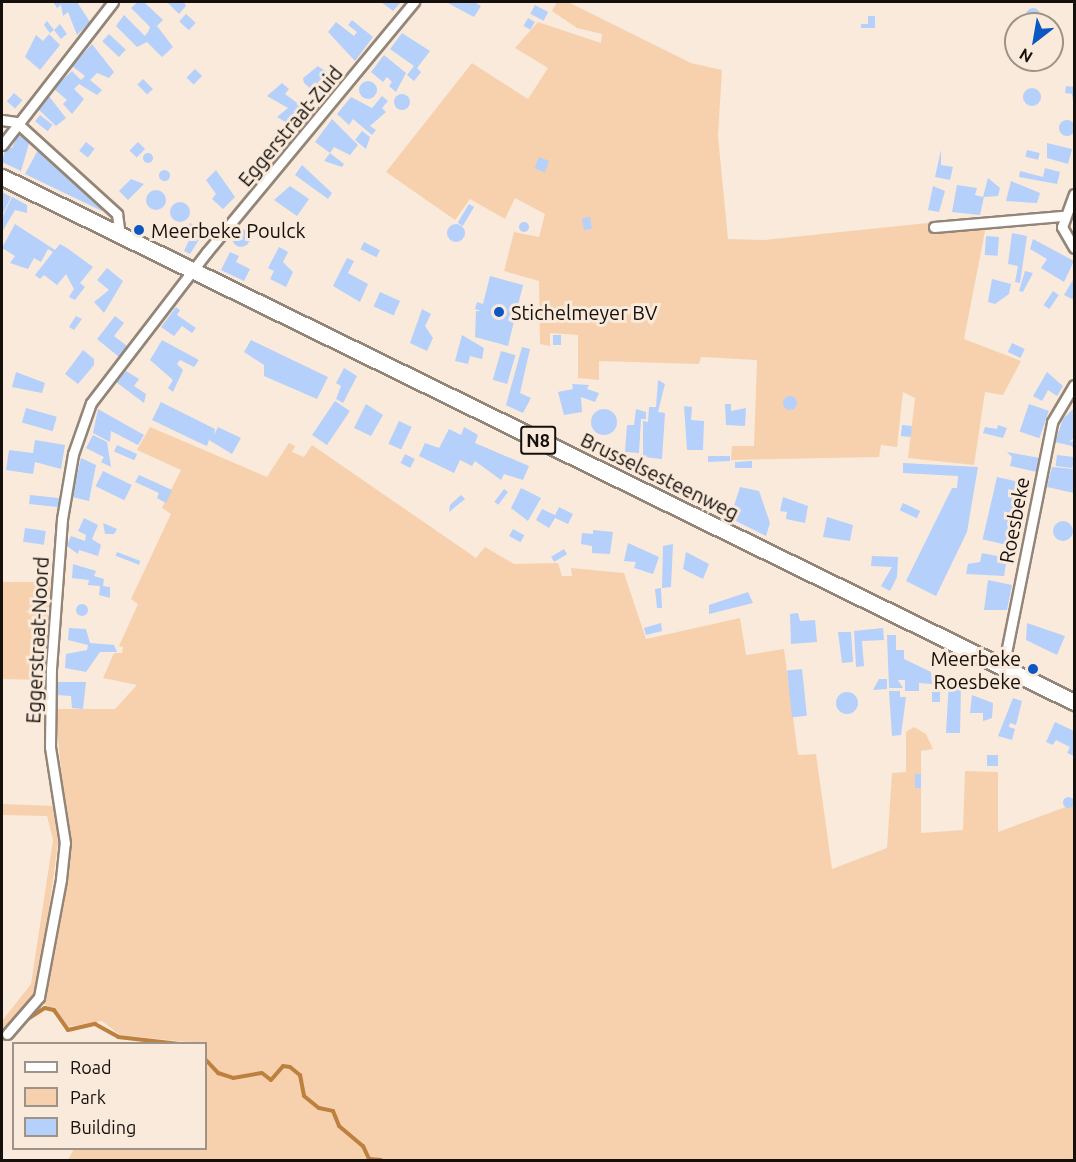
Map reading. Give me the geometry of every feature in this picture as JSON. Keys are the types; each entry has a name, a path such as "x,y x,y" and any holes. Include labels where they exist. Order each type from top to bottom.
{"main road":[{"name":"Brusselsesteenweg","path":"2,177 1074,702"}],"street":[{"path":"2,145 16,122 113,2"},
{"name":"Eggerstraat-Zuid","path":"193,270 414,2"},
{"path":"2,120 16,122 117,214 120,234"},
{"path":"1074,194 1062,216 1064,238 1074,248"},
{"path":"934,227 1062,216"},
{"name":"Eggerstraat-Noord","path":"7,1034 39,997 45,975 65,843 52,770 50,692 62,519 73,454 91,403 193,270"},
{"name":"Roesbeke","path":"1003,668 1052,422 1074,385"}],"green space":[{"path":"557,2 568,2 691,63 722,70 718,136 728,239 764,240 927,223 932,229 986,226 964,339 1021,361 1003,395 985,392 974,465 908,458 915,398 903,392 897,447 881,445 879,457 731,460 732,446 754,446 757,360 701,357 699,364 599,361 599,380 578,378 578,335 550,333 550,346 540,344 539,281 504,271 514,232 539,237 545,214 515,198 505,219 470,199 455,220 386,172 472,63 528,99 548,68 515,48 538,22 601,43 602,34 577,28 552,11"},
{"path":"150,427 267,477 289,443 295,446 292,452 304,457 312,445 476,558 485,547 514,564 558,563 562,576 572,576 571,568 624,573 646,639 740,618 746,655 784,649 798,755 816,754 832,869 887,848 892,773 906,772 906,732 914,727 926,734 933,749 921,751 921,833 963,830 965,771 998,772 998,832 1074,804 1074,1160 68,1160 73,1150 207,1150 207,1042 120,1035 102,1021 67,1027 57,1010 43,1004 69,850 55,709 115,709 137,685 103,678 114,653 122,653 123,647 119,646 138,604 131,599 171,514 162,508 181,470 137,450"},
{"path":"2,582 51,582 43,680 2,679"},
{"path":"2,804 54,806 59,836 38,990 2,1030 2,1021 31,984 53,840 47,816 2,815"}],"building":[{"path":"53,2 77,2 90,22 77,35 68,12 63,16 61,5 57,8"},
{"path":"138,2 144,2 163,20 157,26 173,47 162,57 147,42 137,47 116,26 124,15 145,36 150,27 131,8"},
{"path":"167,2 184,2 186,6 179,14"},
{"path":"381,2 401,2 393,11"},
{"path":"446,2 474,2 481,6 474,17"},
{"path":"535,5 548,12 544,21 530,14"},
{"path":"1030,8 1040,12 1026,12"},
{"path":"186,14 196,23 189,30 179,21"},
{"path":"868,16 875,16 875,28 861,28 861,24 868,24"},
{"path":"528,18 535,22 530,30 524,26"},
{"path":"352,20 373,37 355,61 328,32 336,22 354,36 357,32 348,25"},
{"path":"47,21 54,30 50,33 44,25"},
{"path":"60,24 67,34 61,39 54,30"},
{"path":"402,33 430,51 417,68 421,72 414,81 407,75 414,66 390,49"},
{"path":"49,34 60,45 40,70 25,57 36,35 43,41"},
{"path":"109,34 126,50 119,57 102,41"},
{"path":"92,44 114,72 109,78 97,73 90,80 102,90 97,95 79,84 74,89 84,99 72,114 63,104 67,100 53,88 72,71 81,80 85,76 72,66"},
{"path":"384,55 406,73 396,92 389,86 392,82 387,77 383,82 371,72"},
{"path":"318,66 339,81 324,100 304,83 303,78"},
{"path":"195,69 202,76 194,85 187,77"},
{"path":"143,79 153,89 147,95 137,85"},
{"path":"368,81 374,84 377,90 374,96 368,99 362,96 359,90 362,84"},
{"path":"282,83 289,89 285,94 312,114 299,130 277,117 288,108 267,96"},
{"path":"1066,86 1074,87 1074,108 1072,94 1065,93"},
{"path":"1032,88 1038,91 1041,97 1038,103 1032,106 1026,103 1023,97 1026,91"},
{"path":"14,93 22,100 15,109 7,101"},
{"path":"402,94 408,96 410,102 408,108 402,110 396,108 394,102 396,96"},
{"path":"48,95 66,118 56,126 37,108"},
{"path":"382,96 388,101 382,108 386,112 370,126 376,130 372,135 353,119 349,125 337,114 351,97 372,108"},
{"path":"40,115 53,125 48,131 35,121"},
{"path":"332,119 358,145 350,155 334,147 330,153 315,142"},
{"path":"1067,120 1075,128 1067,136 1059,128"},
{"path":"16,129 30,140 21,171 2,162 6,145 12,148 16,139 12,136"},
{"path":"362,131 370,137 366,149 355,140"},
{"path":"86,142 95,149 88,157 79,151"},
{"path":"138,142 145,149 137,158 130,150"},
{"path":"1047,143 1072,149 1068,164 1047,158"},
{"path":"39,148 105,206 102,211 25,174"},
{"path":"941,150 941,165 953,167 950,180 935,177"},
{"path":"1027,150 1040,153 1038,160 1025,157"},
{"path":"148,153 152,154 152,162 148,163 144,162 143,158 144,154"},
{"path":"330,153 344,164 342,167 324,161"},
{"path":"539,157 549,161 545,172 535,168"},
{"path":"302,165 332,193 328,199 295,175"},
{"path":"1045,168 1060,172 1057,184 1019,177 1020,171 1043,177"},
{"path":"164,170 168,171 168,179 164,180 160,179 159,175 160,171"},
{"path":"216,170 235,197 223,209 212,199 216,194 206,180"},
{"path":"988,178 1000,188 998,196 984,197 980,215 952,212 957,185 977,188 975,195 983,197"},
{"path":"131,179 144,184 128,200 119,191"},
{"path":"1011,181 1040,193 1037,203 1006,201"},
{"path":"290,186 309,199 297,216 274,200"},
{"path":"933,186 945,191 939,212 928,210"},
{"path":"156,190 163,193 166,200 163,207 156,210 149,207 146,200 149,193"},
{"path":"2,192 11,197 2,216"},
{"path":"12,197 27,205 27,213 15,210 2,232 2,218"},
{"path":"180,202 187,205 190,212 187,219 180,222 173,219 170,212 173,205"},
{"path":"469,204 474,207 463,226 458,223"},
{"path":"590,217 592,229 584,230 582,218"},
{"path":"524,222 528,223 528,231 524,232 520,231 519,227 520,223"},
{"path":"190,223 205,230 190,254 184,251 191,236 185,233"},
{"path":"15,224 55,250 60,244 93,267 80,283 85,287 75,300 69,297 74,289 66,274 57,285 44,275 40,279 35,275 53,252 48,249 41,262 34,258 28,269 10,263 15,256 2,248"},
{"path":"456,224 462,227 465,233 462,239 456,242 450,239 447,233 450,227"},
{"path":"241,229 247,232 250,238 247,244 241,247 235,244 232,238 235,232"},
{"path":"1012,233 1027,236 1020,283 1015,282 1018,266 1008,264"},
{"path":"986,236 999,237 998,256 985,255"},
{"path":"1033,239 1074,261 1064,282 1041,268 1047,259 1030,249"},
{"path":"364,242 380,250 376,257 360,249"},
{"path":"279,247 288,252 283,262 293,272 286,287 270,279 274,271 268,268"},
{"path":"230,252 239,256 236,262 250,269 244,281 221,270"},
{"path":"347,258 354,261 348,273 368,284 360,302 333,286"},
{"path":"107,268 123,281 104,313 94,302 109,290 97,280"},
{"path":"1025,271 1033,273 1023,292 1019,291"},
{"name":"Stichelmeyer BV","path":"490,276 523,285 508,346 475,337 476,311 481,311 475,309 477,302 483,304"},
{"path":"1074,278 1074,300 1064,295"},
{"path":"992,279 1011,284 1009,294 995,304 988,302"},
{"path":"1053,291 1059,295 1049,309 1043,305"},
{"path":"380,292 400,301 394,316 373,307"},
{"path":"176,307 180,310 177,315 196,328 192,333 182,326 174,336 161,327"},
{"path":"422,309 431,314 425,326 433,338 427,351 410,343"},
{"path":"76,316 82,319 74,330 69,327"},
{"path":"115,316 124,323 114,336 127,346 119,357 97,339"},
{"path":"462,335 484,348 482,359 470,356 468,364 455,361"},
{"path":"553,335 561,335 561,345 553,345"},
{"path":"162,340 199,360 194,367 180,360 177,364 183,370 173,392 168,388 173,380 150,360"},
{"path":"251,340 328,377 317,399 264,376 264,365 244,352"},
{"path":"1012,343 1025,349 1020,358 1008,352"},
{"path":"522,347 530,349 520,393 531,398 523,413 506,405"},
{"path":"83,350 94,359 94,365 78,384 65,374"},
{"path":"501,351 515,355 507,384 493,380"},
{"path":"344,368 357,376 343,403 336,399 341,386 336,383"},
{"path":"126,371 139,379 134,386 146,394 144,403 116,382"},
{"path":"16,372 45,383 42,393 12,387"},
{"path":"1047,372 1063,386 1057,396 1048,390 1042,401 1033,396"},
{"path":"658,380 665,384 658,412 665,413 662,459 643,457 643,421 648,422 649,407 656,407"},
{"path":"572,384 589,385 587,389 599,393 595,402 581,397 582,412 564,415 558,392 573,389"},
{"path":"787,396 793,396 797,403 793,410 787,410 783,406 783,400"},
{"path":"335,401 350,411 327,445 312,435"},
{"path":"161,402 215,429 214,435 218,427 241,438 232,454 209,440 207,446 152,420"},
{"path":"366,404 383,415 371,436 354,428"},
{"path":"725,404 731,404 731,411 746,408 745,426 726,425"},
{"path":"1029,404 1049,411 1039,438 1020,431"},
{"path":"684,406 692,407 691,420 704,421 703,450 687,450"},
{"path":"26,408 57,417 53,431 22,422"},
{"path":"1074,408 1074,438 1069,442 1074,441 1074,452 1072,446 1055,442 1063,419"},
{"path":"98,409 144,435 138,445 111,431 110,442 93,433"},
{"path":"604,409 613,413 617,422 613,431 604,435 595,431 591,422 595,413"},
{"path":"636,409 646,412 646,419 641,419 639,453 625,452 627,425 634,425"},
{"path":"399,421 412,427 401,450 388,444"},
{"path":"902,425 912,426 911,437 901,436"},
{"path":"998,425 1007,428 1003,438 983,433 985,427 997,429"},
{"path":"464,427 478,435 475,443 529,466 523,480 504,474 501,480 475,461 472,466 460,460 454,473 419,456 425,443 439,448 449,429 461,435"},
{"path":"93,435 107,442 111,467 101,462 104,457 86,448"},
{"path":"35,440 65,445 61,469 35,462 33,474 6,470 9,450 33,453"},
{"path":"117,445 137,454 134,460 114,451"},
{"path":"1007,452 1040,458 1037,472 1010,466 1012,457"},
{"path":"405,454 415,459 410,468 400,463"},
{"path":"1057,455 1074,457 1073,468 1056,466"},
{"path":"708,456 730,456 730,461 708,462"},
{"path":"81,458 96,465 89,501 72,497"},
{"path":"752,461 752,468 735,468 735,462"},
{"path":"903,463 978,467 967,532 936,596 906,581 952,488 957,488 958,476 903,473"},
{"path":"1052,467 1074,469 1074,493 1047,487"},
{"path":"103,471 132,485 124,500 96,486"},
{"path":"139,475 172,490 166,503 157,498 159,493 135,482"},
{"path":"997,477 1023,483 1009,545 983,539"},
{"path":"740,487 759,491 770,523 766,536 730,518"},
{"path":"521,488 541,498 528,521 511,508"},
{"path":"504,489 508,492 498,505 494,502"},
{"path":"30,495 61,498 60,507 29,504"},
{"path":"461,495 465,499 449,512 450,505"},
{"path":"783,497 808,506 805,523 786,519 787,512 780,511"},
{"path":"903,503 920,511 917,518 900,510"},
{"path":"559,507 573,514 568,524 555,518 549,528 536,520 542,509 555,515"},
{"path":"827,517 853,525 850,541 823,537"},
{"path":"84,518 98,525 92,539 101,545 98,556 79,550 78,554 67,546 71,536 85,541 86,535 78,531"},
{"path":"1059,521 1067,521 1073,527 1073,535 1067,541 1059,541 1053,535 1053,527"},
{"path":"103,523 117,529 114,534 105,534"},
{"path":"25,528 46,531 44,545 23,542"},
{"path":"513,529 524,535 520,542 509,536"},
{"path":"593,530 613,532 610,554 592,553 592,546 581,544 582,533 593,534"},
{"path":"628,543 659,557 653,574 634,568 636,562 624,561"},
{"path":"673,544 671,587 662,588 663,546"},
{"path":"564,549 567,554 554,562 551,557"},
{"path":"117,552 140,561 139,565 116,556"},
{"path":"686,552 709,564 703,579 683,569"},
{"path":"982,553 1007,558 1004,576 966,574 968,564 980,562"},
{"path":"872,556 898,557 897,577 890,591 881,586 892,567 871,566"},
{"path":"73,564 96,571 94,576 104,579 103,586 110,587 110,598 99,595 100,586 88,585 89,580 72,578"},
{"path":"988,580 1012,585 1007,610 984,610"},
{"path":"661,588 662,608 657,608 655,589"},
{"path":"748,592 753,603 709,614 709,605"},
{"path":"84,604 88,610 84,616 80,616 76,608"},
{"path":"798,613 800,621 815,620 817,642 791,644 790,614"},
{"path":"661,623 662,631 646,635 644,628"},
{"path":"1027,623 1065,636 1057,655 1026,640"},
{"path":"69,628 86,629 90,643 114,645 117,652 100,652 86,672 65,668 66,654 87,650 88,645 68,640"},
{"path":"883,628 884,640 862,641 864,666 856,667 854,631"},
{"path":"838,632 851,632 853,662 842,663"},
{"path":"887,635 896,635 896,650 904,650 904,659 931,672 932,684 919,683 919,691 905,691 905,680 898,680 903,688 889,688"},
{"path":"802,669 807,716 792,717 787,671"},
{"path":"879,679 887,679 887,689 873,690"},
{"path":"949,680 961,686 960,733 946,733"},
{"path":"58,682 86,682 83,709 72,708 71,696 57,695"},
{"path":"932,690 940,690 940,702 932,702"},
{"path":"889,691 900,691 900,697 906,697 901,735 892,736"},
{"path":"847,692 855,695 858,703 855,711 847,714 839,711 836,703 839,695"},
{"path":"972,695 993,703 992,718 983,721 983,713 970,713"},
{"path":"1013,698 1022,701 1016,725 1010,723 1009,727 1015,729 1012,740 998,736"},
{"path":"1055,722 1074,731 1074,756 1067,753 1070,747 1056,740 1053,745 1046,742"},
{"path":"987,755 998,755 998,766 987,766"},
{"path":"915,774 921,774 921,788 915,788"},
{"path":"1068,796 1074,802 1068,808 1062,802"}],"waterway":[{"path":"17,1026 45,1008 54,1010 68,1030 95,1024 118,1037 162,1042"},
{"path":"207,1061 218,1073 233,1078 262,1073 271,1080 283,1066 290,1067 300,1075 304,1096 319,1108 333,1111 339,1126 363,1146 369,1159 381,1160"}],"place":[{"name":"Meerbeke Poulck","path":"139,230"},
{"name":"Stichelmeyer BV","path":"499,312"},
{"name":"Meerbeke Roesbeke","path":"1033,669"}]}
